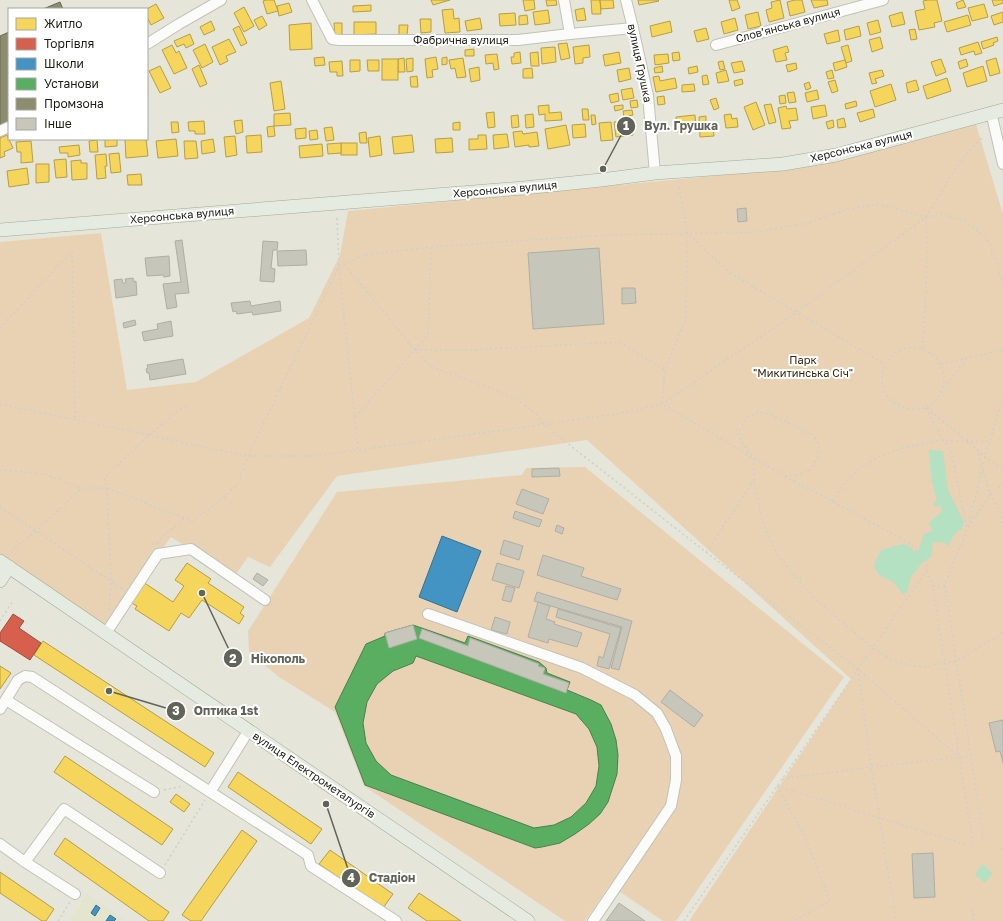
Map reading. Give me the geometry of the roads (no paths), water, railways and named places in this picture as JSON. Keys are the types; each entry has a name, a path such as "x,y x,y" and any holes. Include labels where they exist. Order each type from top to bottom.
{"main road":[{"name":"Херсонська вулиця","path":"0,230 524,188 655,174 783,164 836,155 997,111"},
{"path":"0,581 5,564"},
{"name":"вулиця Електрометалургів","path":"5,564 528,921"}],"street":[{"path":"148,43 211,3 221,0"},
{"name":"Фабрична вулиця","path":"312,0 332,39 339,40 518,40 633,28"},
{"path":"564,0 570,34"},
{"name":"вулиця Грушка","path":"626,0 648,96 655,174"},
{"name":"Словʼянська вулиця","path":"716,45 883,0"},
{"path":"997,111 1003,164"},
{"path":"106,633 158,554 191,549 265,600"},
{"path":"428,614 582,668 635,695 657,713 666,728 676,756 676,780 671,806 593,921"},
{"path":"154,792 3,704 18,680 25,676 32,677 308,855 311,866 396,921"},
{"path":"210,792 249,730"},
{"path":"25,862 64,809 160,873"},
{"path":"0,844 75,894"}],"place":[{"name":"Вул. Грушка","path":"603,169"},
{"name":"Нікополь","path":"202,593"},
{"name":"Оптика 1st","path":"109,691"},
{"name":"Стадіон","path":"326,804"}],"park label":[{"name":"Парк \"Микитинська Січ\"","path":"803,366"}]}
